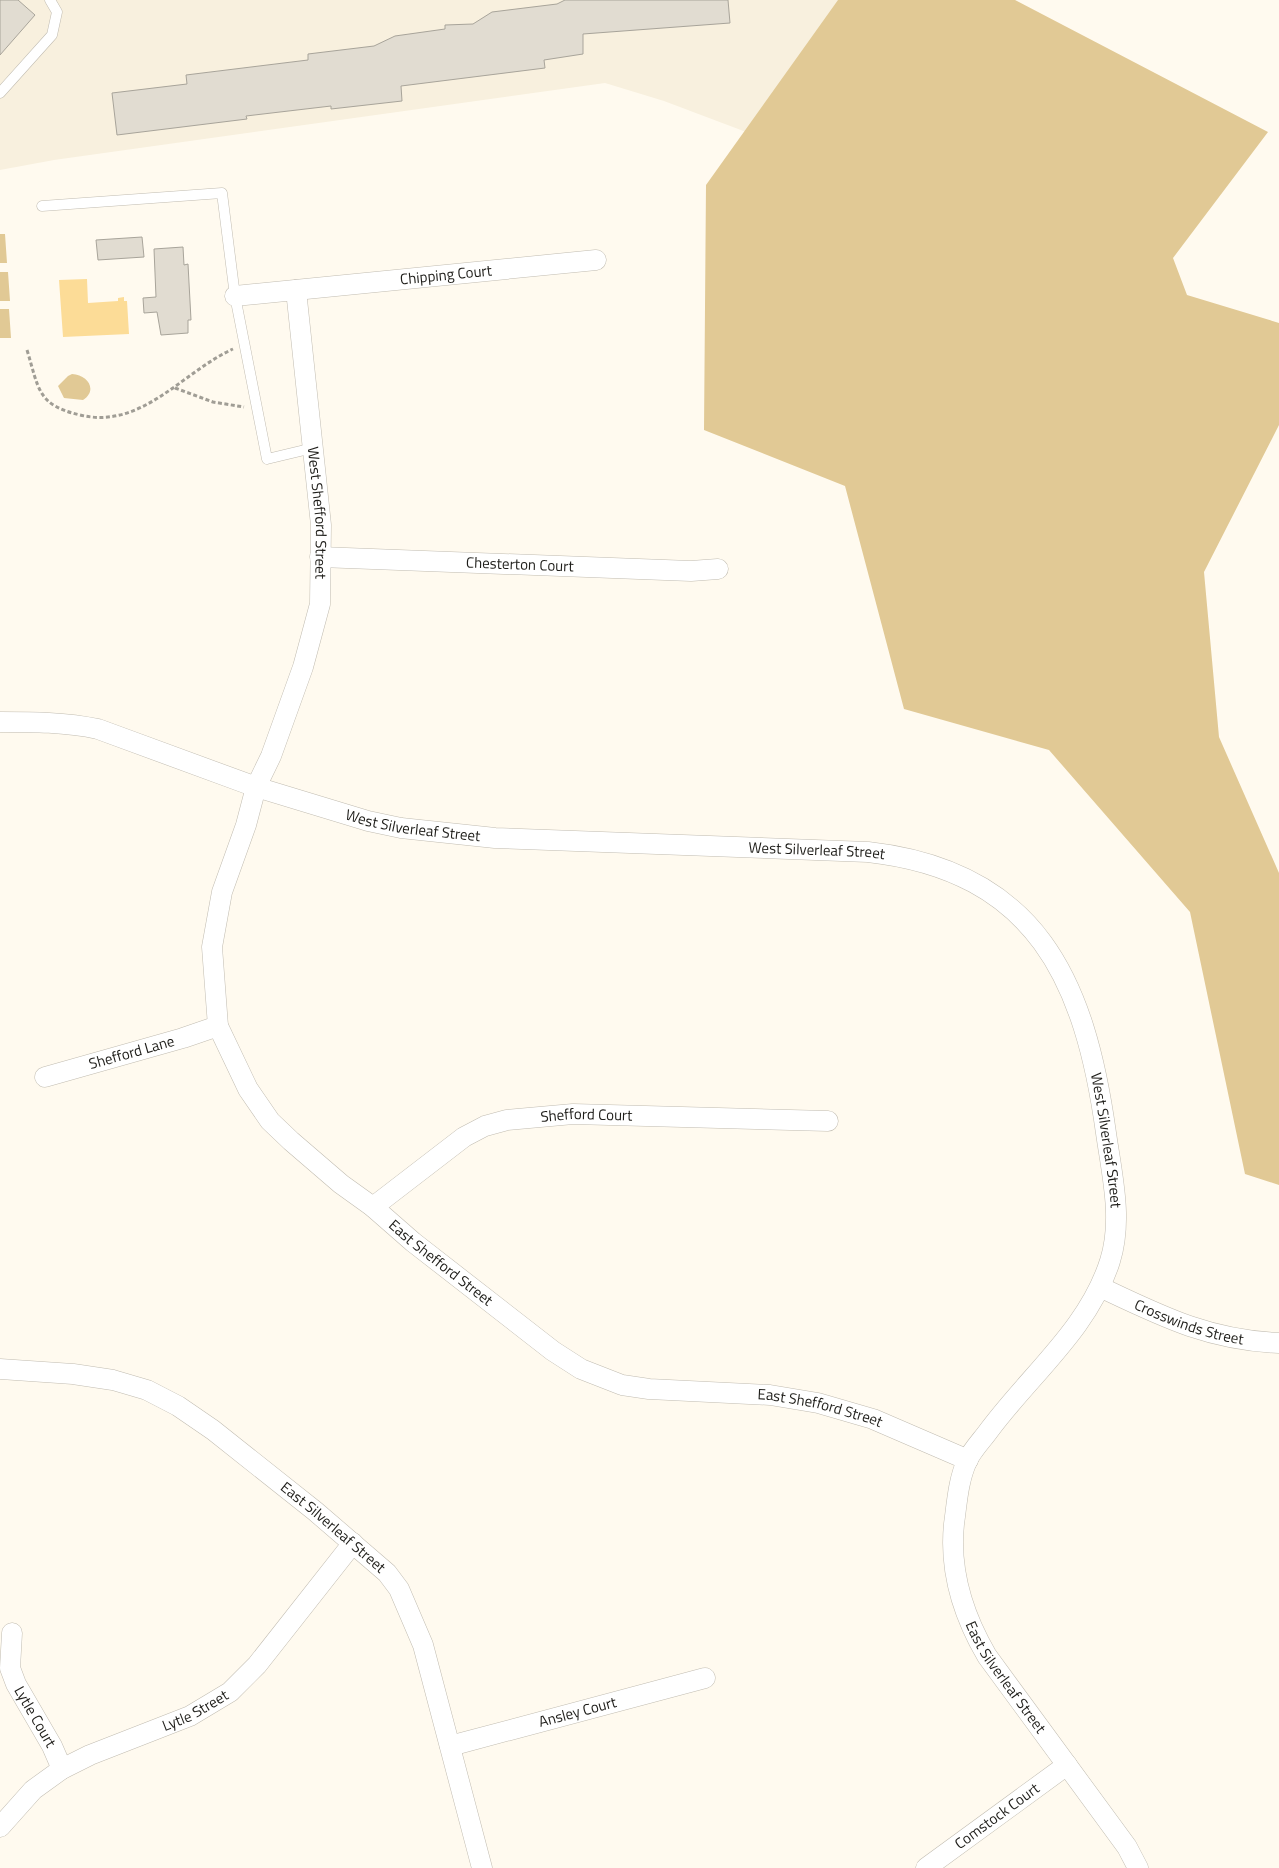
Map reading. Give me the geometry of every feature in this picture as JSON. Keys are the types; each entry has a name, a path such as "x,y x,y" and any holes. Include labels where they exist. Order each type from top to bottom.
{"street":[{"name":"Chipping Court","path":"296,290 596,260"},
{"path":"235,296 296,290"},
{"name":"West Shefford Street","path":"256,787 271,756 313,636 320,604 320,525 296,290"},
{"name":"Chesterton Court","path":"320,557 691,571 718,570"},
{"name":"West Silverleaf Street","path":"0,722 77,724 98,729 256,787 368,821 437,834 495,838 868,852 916,859 954,872 1008,906 1046,946 1068,983 1082,1016 1104,1114 1116,1201 1112,1257 1102,1288 1085,1316 999,1418 968,1460"},
{"name":"East Shefford Street","path":"256,787 246,825 222,892 215,923 212,968 218,1026 248,1090 270,1121 291,1141 341,1184 373,1207 444,1266 553,1351 581,1369 600,1378 649,1389 770,1395 818,1403 873,1419 968,1460"},
{"name":"Shefford Lane","path":"45,1076 183,1038 218,1026"},
{"name":"Shefford Court","path":"373,1207 464,1137 485,1126 507,1120 573,1114 828,1121"},
{"name":"Crosswinds Street","path":"1102,1288 1162,1316 1210,1334 1234,1339 1279,1343"},
{"name":"East Silverleaf Street","path":"0,1369 113,1380 155,1394 178,1406 213,1430 353,1543 391,1579 399,1589 417,1626 482,1868"},
{"name":"East Silverleaf Street","path":"968,1460 958,1488 952,1544 957,1584 972,1631 987,1656 1127,1847 1138,1868"},
{"name":"Lytle Street","path":"0,1827 33,1790 62,1769 190,1716 230,1692 257,1665 353,1543"},
{"name":"Lytle Court","path":"12,1633 10,1668 16,1684 52,1746 62,1769"},
{"name":"Ansley Court","path":"450,1746 705,1678"},
{"name":"Comstock Court","path":"926,1868 1067,1765"}],"lane":[{"path":"0,93 52,35 57,12 50,0"},
{"path":"42,206 222,193 243,344 267,459 313,448"}],"path":[{"path":"27,350 36,380 45,399 58,409 95,419 120,417 144,407 175,388 214,358 243,344"},
{"path":"175,388 213,402 256,409"}],"shaded area":[{"path":"0,0 927,0 778,144 664,101 605,83 54,160 0,170"},
{"path":"838,0 1015,0 1268,132 1173,258 1187,295 1279,323 1279,425 1204,572 1219,737 1279,873 1279,1185 1245,1174 1190,912 1049,750 904,709 845,486 704,430 706,185"},
{"path":"0,234 5,234 7,263 0,263"},
{"path":"0,272 8,272 10,301 0,301"},
{"path":"87,279 88,303 118,301 118,298 124,297 124,301 127,301 129,334 63,337 59,280"},
{"path":"0,309 9,309 11,338 0,338"},
{"path":"72,374 83,377 89,384 90,392 83,400 64,398 58,386"}],"building":[{"path":"0,0 18,0 35,15 0,55"},
{"path":"565,0 728,0 730,23 583,34 583,54 544,60 545,68 401,86 402,101 331,109 331,106 246,116 247,119 117,135 112,93 187,84 186,75 308,60 308,54 374,46 395,36 445,29 445,25 473,24 492,12 557,4"},
{"path":"142,237 144,257 98,260 96,240"},
{"path":"183,247 184,265 188,264 191,320 188,320 188,333 161,335 157,312 144,313 143,298 156,297 154,249"}]}
